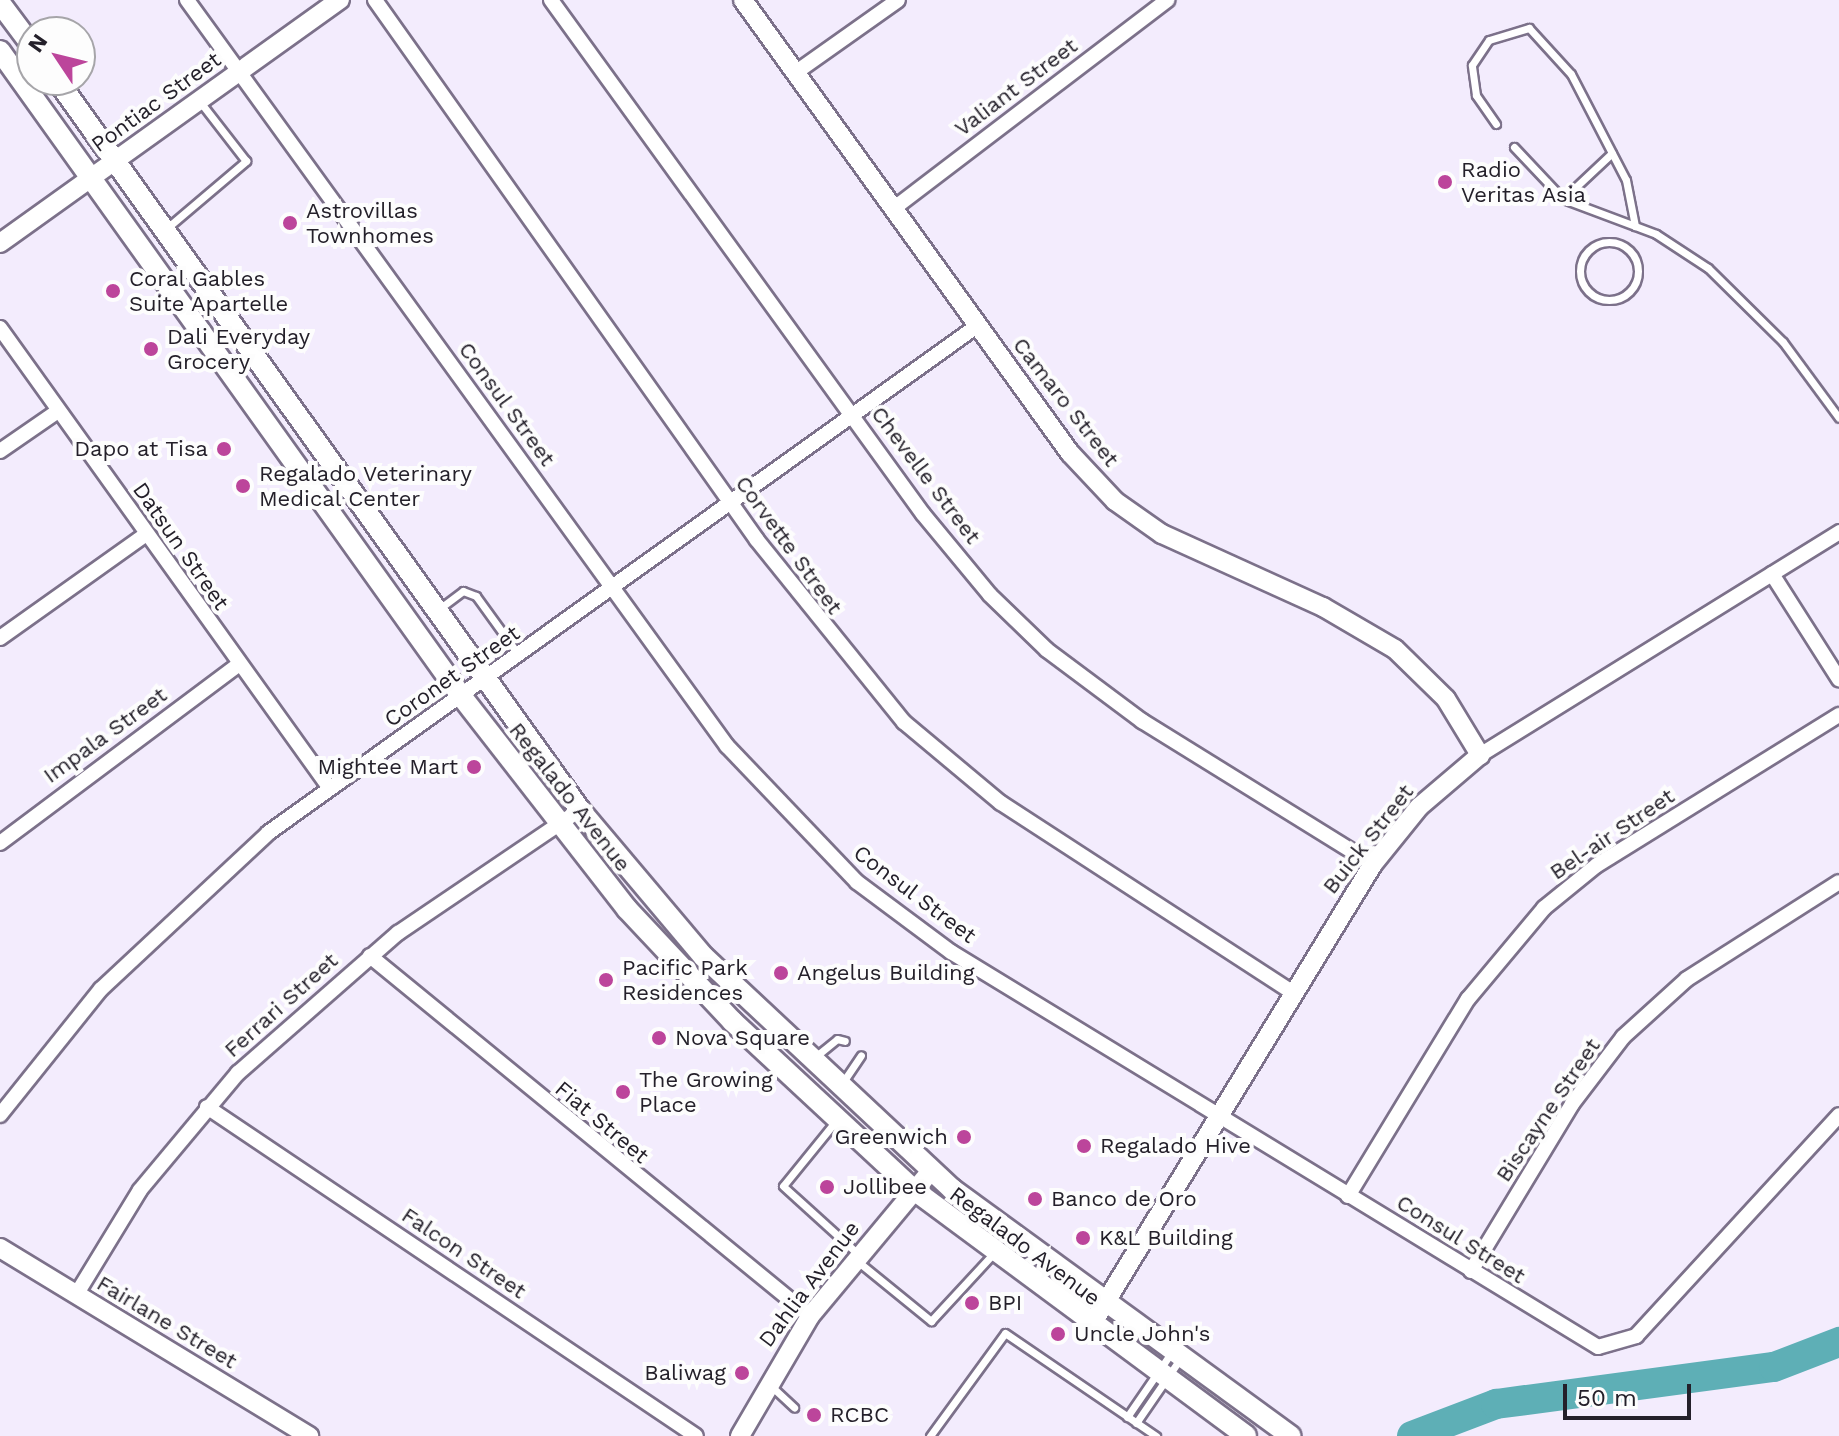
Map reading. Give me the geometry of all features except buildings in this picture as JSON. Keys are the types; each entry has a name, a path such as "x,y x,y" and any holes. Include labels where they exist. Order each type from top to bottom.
{"main road":[{"path":"0,3 16,24"},
{"name":"Regalado Avenue","path":"0,51 94,176 462,697 559,825 692,981 914,1190 993,1254 1246,1436"},
{"name":"Regalado Avenue","path":"69,96 580,810 704,957 810,1061 931,1171 1105,1306 1291,1436"}],"street":[{"name":"Consul Street","path":"187,0 727,746 857,882 951,952 1583,1341 1622,1345 1839,1115"},
{"name":"Pontiac Street","path":"0,243 340,0"},
{"name":"Corvette Street","path":"375,0 834,645 950,764 1291,991"},
{"name":"Chevelle Street","path":"551,0 932,526 1047,650 1142,721 1373,864"},
{"name":"Camaro Street","path":"743,0 1070,453 1115,501 1162,534 1395,649 1446,699 1480,755"},
{"path":"795,73 898,0"},
{"name":"Valiant Street","path":"893,209 1167,0"},
{"name":"Coronet Street","path":"0,1115 154,934 329,787 485,681 977,326"},
{"name":"Datsun Street","path":"0,328 238,665 329,787"},
{"path":"0,451 58,411"},
{"name":"Buick Street","path":"1091,1326 1291,991 1373,864 1419,807 1480,755 1839,532"},
{"path":"0,638 145,535"},
{"path":"1772,574 1839,679"},
{"name":"Impala Street","path":"0,843 238,665"},
{"name":"Bel-air Street","path":"1348,1196 1468,999 1544,908 1597,865 1839,715"},
{"name":"Ferrari Street","path":"76,1295 140,1190 207,1107 370,956 580,810"},
{"name":"Biscayne Street","path":"1471,1271 1572,1104 1623,1037 1687,979 1839,882"},
{"name":"Fiat Street","path":"370,956 810,1316"},
{"name":"Falcon Street","path":"207,1107 696,1436"},
{"name":"Dahlia Avenue","path":"740,1436 768,1383 810,1316 931,1171"},
{"name":"Fairlane Street","path":"0,1248 296,1433"}],"lane":[{"path":"1496,124 1476,95 1472,65 1489,40 1529,28 1560,55 1634,197 1635,226"},
{"path":"165,229 246,161 199,101"},
{"path":"1514,147 1563,199 1635,226 1708,268 1783,342 1839,418"},
{"path":"1563,199 1612,153"},
{"path":"1611,242 1635,256 1639,275 1630,292 1603,300 1582,282 1582,263 1593,247 1611,242"},
{"path":"436,611 463,591 476,596 519,656"},
{"path":"810,1061 837,1039 845,1041"},
{"path":"839,1087 861,1055"},
{"path":"837,1120 783,1186 857,1257 931,1321 993,1254"},
{"path":"930,1436 1005,1333 1156,1436"},
{"path":"1136,1423 1175,1356"},
{"path":"1127,1417 1161,1377"},
{"path":"768,1383 794,1407"}],"waterway":[{"path":"1412,1436 1496,1404 1774,1367 1839,1342"}],"place":[{"name":"Radio Veritas Asia","path":"1445,182"},
{"name":"Astrovillas Townhomes","path":"290,223"},
{"name":"Coral Gables Suite Apartelle","path":"113,291"},
{"name":"Dali Everyday Grocery","path":"151,349"},
{"name":"Dapo at Tisa","path":"224,449"},
{"name":"Regalado Veterinary Medical Center","path":"243,486"},
{"name":"Mightee Mart","path":"474,767"},
{"name":"Angelus Building","path":"781,973"},
{"name":"Pacific Park Residences","path":"606,980"},
{"name":"Nova Square","path":"659,1038"},
{"name":"The Growing Place","path":"623,1092"},
{"name":"Greenwich","path":"964,1137"},
{"name":"Regalado Hive","path":"1084,1146"},
{"name":"Jollibee","path":"827,1187"},
{"name":"Banco de Oro","path":"1035,1199"},
{"name":"K&L Building","path":"1083,1238"},
{"name":"BPI","path":"972,1303"},
{"name":"Uncle John's","path":"1058,1334"},
{"name":"Baliwag","path":"742,1373"},
{"name":"RCBC","path":"814,1415"}]}
